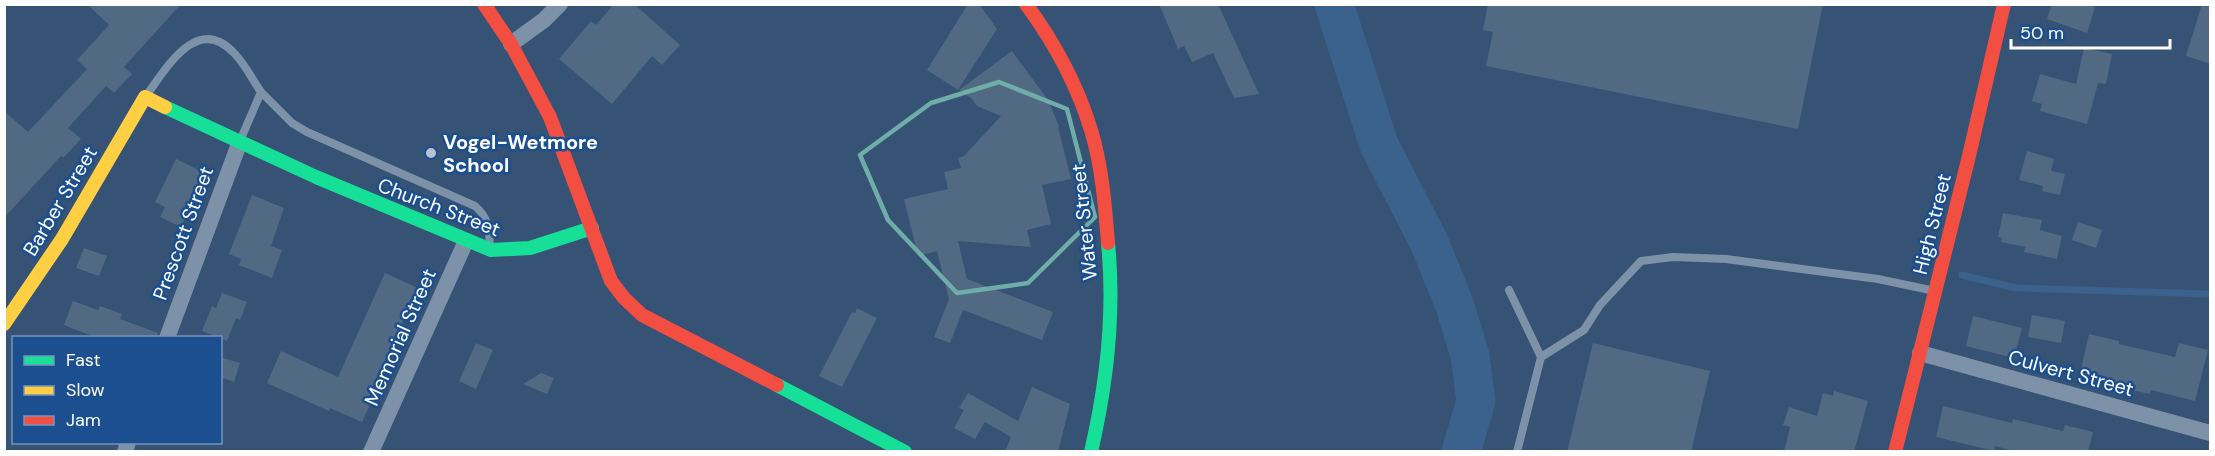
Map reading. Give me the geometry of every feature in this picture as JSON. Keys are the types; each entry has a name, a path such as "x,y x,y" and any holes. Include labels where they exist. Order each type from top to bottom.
{"street":[{"path":"484,4 511,44 550,117 611,281 624,298 642,315 905,452"},
{"path":"511,44 544,20 560,4"},
{"name":"Water Street","path":"1026,4 1042,26 1082,104 1098,161 1107,220 1111,263 1108,364 1099,423 1091,452"},
{"name":"High Street","path":"1894,452 2004,4"},
{"name":"Church Street","path":"145,97 239,144 358,197 490,250 510,252 530,249 592,228"},
{"name":"Barber Street","path":"4,324 62,239 145,97"},
{"name":"Prescott Street","path":"168,336 239,144"},
{"name":"Memorial Street","path":"371,452 466,241"},
{"name":"Culvert Street","path":"1920,353 2211,433"}],"lane":[{"path":"145,97 178,53 188,45 204,39 219,41 234,53 261,92 292,123 307,132 475,206 488,221 490,250"},
{"path":"239,144 261,92"},
{"path":"1540,357 1584,330 1600,305 1641,261 1673,257 1726,259 1878,279 1935,291"},
{"path":"1509,291 1540,357 1517,452"}],"highlighted area":[{"path":"999,82 1067,109 1095,217 1028,283 957,293 888,220 860,155 931,103"}],"building":[{"path":"87,4 181,4 124,67 132,74 114,93 106,86 68,128 81,139 63,158 61,156 4,218 4,111 28,132 87,69 77,60 109,25"},
{"path":"614,4 634,4 680,45 662,65 652,56 612,104 559,59 591,21 596,25"},
{"path":"968,4 979,4 997,29 958,90 927,70"},
{"path":"1159,4 1218,4 1259,94 1234,98 1213,53 1192,62 1184,46 1178,49"},
{"path":"1488,4 1823,4 1798,129 1486,66 1493,32 1483,30"},
{"path":"2052,4 2086,4 2095,7 2087,33 2047,19"},
{"path":"2202,4 2211,4 2211,64 2186,56"},
{"path":"2084,48 2112,54 2106,84 2098,83 2087,124 2040,111 2042,104 2032,101 2040,74 2076,84"},
{"path":"1012,51 1048,100 1059,126 1071,179 1042,185 1051,224 1027,230 1031,247 958,241 967,279 1053,312 1042,340 963,310 950,343 934,337 949,299 937,251 918,256 904,199 948,189 944,172 961,168 958,158 964,156 1001,116 977,106 971,98 959,90"},
{"path":"2027,151 2054,159 2051,171 2065,174 2060,195 2042,191 2043,186 2019,180"},
{"path":"176,159 207,174 181,227 160,217 165,207 155,202"},
{"path":"252,195 284,208 271,246 282,250 272,278 239,265 241,259 229,254"},
{"path":"2003,213 2042,220 2040,230 2062,236 2057,259 2024,252 2025,247 2001,242 2002,238 1998,237"},
{"path":"2078,222 2102,230 2096,248 2072,240"},
{"path":"84,248 107,256 99,276 76,268"},
{"path":"385,273 418,288 368,399 372,400 362,422 330,408 329,411 267,383 281,351 338,377"},
{"path":"222,293 247,302 240,320 236,318 227,341 222,339 222,336 214,336 202,331 212,306 216,308"},
{"path":"73,301 98,310 100,306 122,314 120,319 158,333 157,336 92,336 64,325"},
{"path":"857,308 877,318 842,387 819,376 852,312 855,313"},
{"path":"2032,315 2065,321 2061,343 2028,337"},
{"path":"1973,316 2022,328 2014,358 1966,346"},
{"path":"2089,334 2119,341 2119,344 2175,357 2179,343 2208,350 2195,401 2151,390 2150,394 2079,378"},
{"path":"476,343 493,350 476,389 459,381"},
{"path":"1593,343 1710,371 1691,452 1567,452"},
{"path":"222,358 240,363 234,382 222,378"},
{"path":"541,373 554,378 547,394 523,384"},
{"path":"1032,387 1070,404 1058,452 1005,452 1011,437 985,422 975,439 954,428 964,410 959,408 968,393 1018,421"},
{"path":"1834,391 1868,401 1854,452 1784,452 1790,427 1783,425 1789,407 1817,416 1823,393 1833,396"},
{"path":"1943,406 2012,423 2013,419 2063,431 2065,425 2093,432 2088,452 2017,452 1995,446 1994,451 1936,437"}],"waterway":[{"path":"1334,4 1379,145 1429,242 1455,306 1470,356 1476,401 1461,452"},
{"path":"1962,275 2016,288 2210,294"}],"traffic: fast":[{"path":"165,107 316,177 491,250 530,248 592,228"},
{"path":"1091,452 1108,348 1111,295 1108,243"},
{"path":"777,385 905,452"}],"traffic: slow":[{"path":"4,324 62,239 145,97 165,107"}],"traffic: jam":[{"path":"484,4 511,44 550,117 611,281 624,298 642,315 777,385"},
{"path":"1026,4 1064,64 1085,113 1095,144 1100,172 1108,243"},
{"path":"1895,452 1969,156 2004,4"}],"place":[{"name":"Vogel-Wetmore School","path":"431,153"}]}
